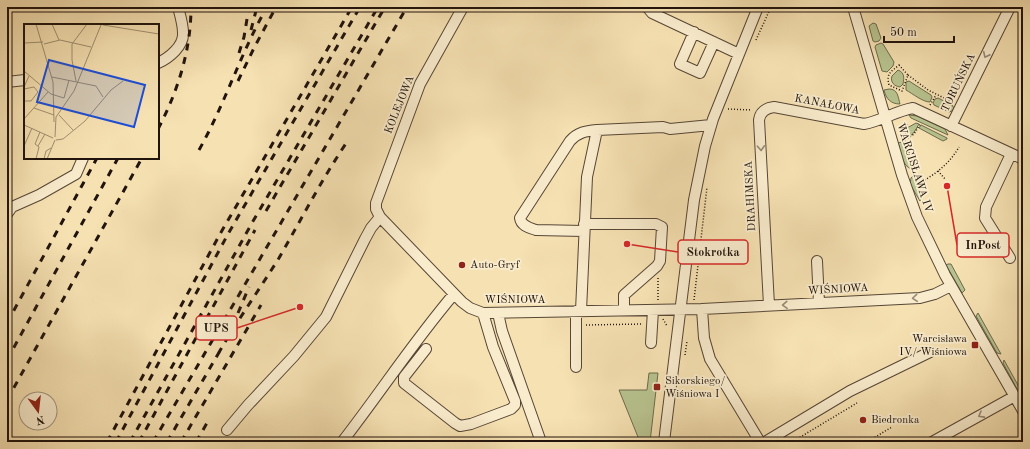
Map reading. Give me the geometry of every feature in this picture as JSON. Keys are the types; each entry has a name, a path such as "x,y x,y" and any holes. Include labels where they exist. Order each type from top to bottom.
{"street":[{"path":"159,63 171,57 179,46 184,34 178,7"},
{"name":"KOLEJOWA","path":"380,217 376,209 377,197 414,99 432,62 463,7"},
{"path":"647,7 652,13 739,54"},
{"path":"664,442 694,200 705,146 711,125 758,7"},
{"name":"WARCISŁAWA IV","path":"853,7 902,175 917,217 951,286 1023,411"},
{"name":"TORUŃSKA","path":"951,126 1010,7"},
{"path":"694,32 680,64 700,73 714,42"},
{"path":"7,82 24,80"},
{"name":"KANAŁOWA","path":"764,110 774,107 864,124 874,122 904,109 912,108 1023,159"},
{"name":"DRAHIMSKA","path":"764,110 760,115 759,120 769,306"},
{"path":"624,310 624,295 657,266 660,261 663,229 661,225 536,230 530,229 522,223 520,218 570,141 574,136 580,133 597,130 670,128 711,125"},
{"path":"576,367 576,326 579,311 587,177 597,130"},
{"path":"1010,258 985,218 986,207 1011,154"},
{"path":"7,214 12,207 39,196 76,174 83,159"},
{"path":"227,430 248,404 294,356 326,317 365,239 371,228 380,217"},
{"name":"WIŚNIOWA","path":"380,217 454,294 470,308 483,313 624,310 655,311 920,298 935,294 951,286"},
{"path":"817,260 819,303"},
{"path":"342,442 371,405 440,310 454,294"},
{"path":"702,309 704,338 710,358 760,442"},
{"path":"652,343 655,311"},
{"path":"426,349 404,376 403,381 455,424 460,426 471,424 514,407 515,401 492,347 483,313"},
{"path":"498,313 502,331 541,442"},
{"path":"765,442 850,391 930,352"},
{"path":"932,442 1015,396"}],"path":[{"path":"754,45 771,7"},
{"path":"908,75 902,91 889,85 889,74 899,65 918,84 957,104"},
{"path":"930,105 936,94"},
{"path":"729,102 726,109 764,110"},
{"path":"905,140 914,134 920,123"},
{"path":"907,124 903,130 905,140 919,183 938,171 959,147"},
{"path":"938,171 946,180"},
{"path":"694,300 708,181"},
{"path":"657,266 655,311 658,316 665,320 667,326"},
{"path":"576,326 643,324 655,311"},
{"path":"792,442 857,403"},
{"path":"867,442 892,427"}],"green space":[{"path":"873,23 876,24 881,38 879,41 875,42 873,41 869,26"},
{"path":"881,43 894,62 893,66 887,72 882,71 875,47"},
{"path":"898,70 904,76 903,84 900,87 894,85 892,82 892,76"},
{"path":"909,81 931,95 932,97 930,102 921,99 906,90 906,82"},
{"path":"889,89 896,92 900,104 892,102 886,96 884,90"},
{"path":"938,98 952,105 954,108 952,111 949,112 934,105 933,103 935,99"},
{"path":"909,115 917,116 945,129 948,135 911,118"},
{"path":"916,123 919,124 911,135 907,137 905,132 907,128"},
{"path":"921,125 947,139 943,141 919,128"},
{"path":"902,142 912,169 906,165 902,159 898,143"},
{"path":"914,175 921,198 920,201 910,184 911,178"},
{"path":"951,264 965,290 962,293 946,265"},
{"path":"978,313 1001,354 997,353 976,316"},
{"path":"1004,360 1023,394 1023,400 1003,363"},
{"path":"649,373 658,373 650,442 640,442 619,390 647,390"}],"railway":[{"path":"159,127 172,100 182,70 189,39 191,7"},
{"path":"239,53 244,37 249,7"},
{"path":"251,30 257,7"},
{"path":"199,150 217,115 249,42 267,7"},
{"path":"238,81 276,7"},
{"path":"107,442 220,234 352,7"},
{"path":"116,442 228,234 360,7"},
{"path":"130,442 252,223 378,7"},
{"path":"266,211 385,7"},
{"path":"153,442 407,7"},
{"path":"218,354 279,258 321,183 349,139"},
{"path":"7,323 96,159"},
{"path":"7,360 117,159"},
{"path":"7,400 141,159"},
{"path":"139,442 255,230"},
{"path":"238,313 249,287"},
{"path":"181,442 261,305"},
{"path":"167,442 221,349"},
{"path":"196,442 207,423"}],"place":[{"name":"InPost","path":"947,186"},
{"name":"Stokrotka","path":"627,244"},
{"name":"Auto-Gryf","path":"462,265"},
{"name":"UPS","path":"300,307"},
{"name":"Warcisława IV/ Wiśniowa","path":"975,345"},
{"name":"Sikorskiego/ Wiśniowa I","path":"657,387"},
{"name":"Biedronka","path":"863,420"}]}
